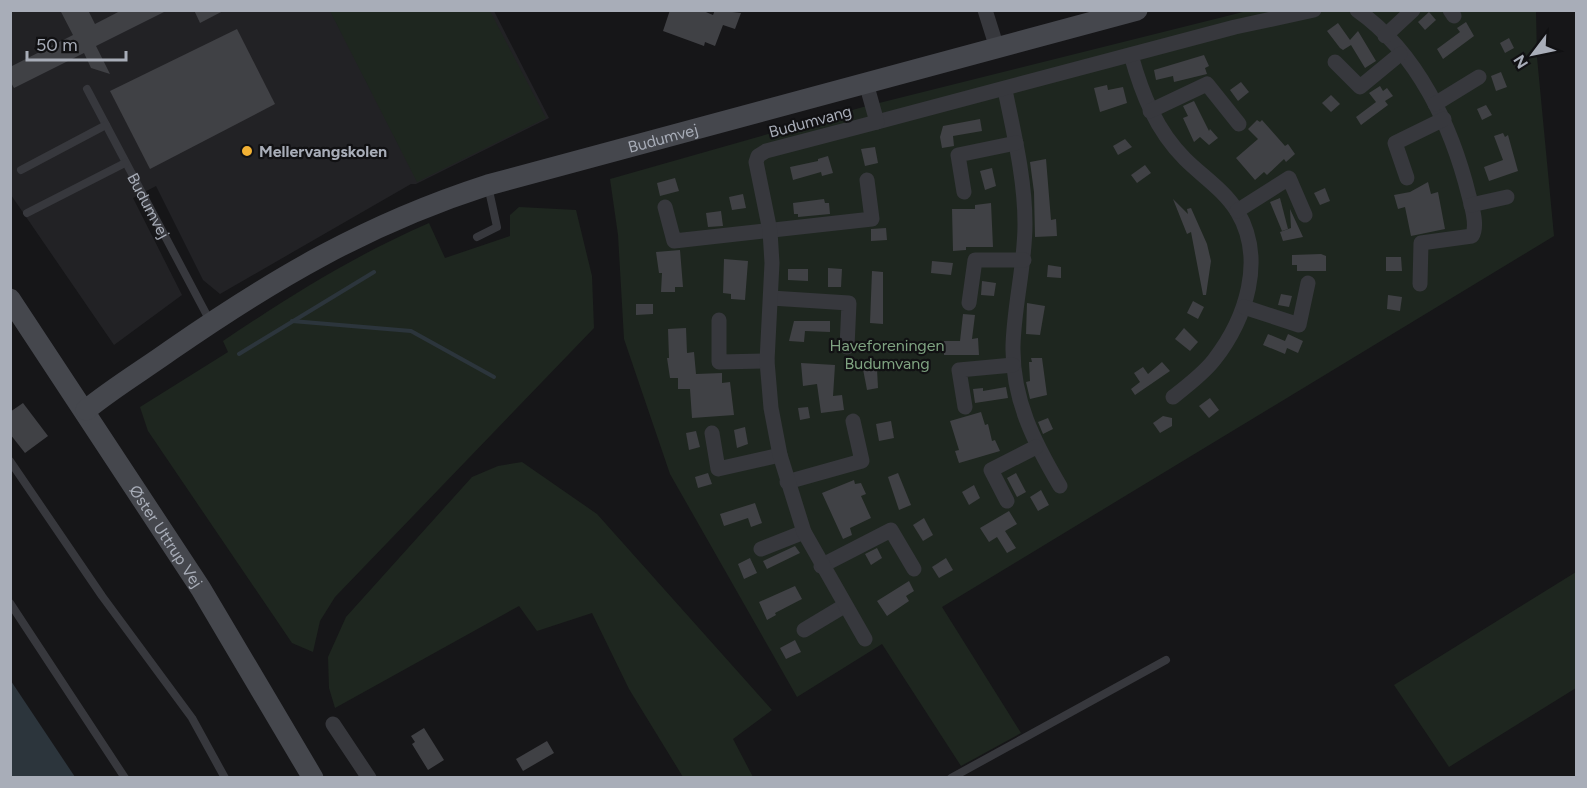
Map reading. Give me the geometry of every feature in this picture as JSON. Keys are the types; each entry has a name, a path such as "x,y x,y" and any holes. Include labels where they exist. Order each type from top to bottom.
{"street":[{"path":"985,10 996,48"},
{"name":"Budumvej","path":"86,410 211,323 302,265 365,231 441,200 488,185 1137,10"},
{"name":"Budumvang","path":"865,639 821,566 804,531 780,455 771,408 768,361 771,298 770,231 756,170 758,156 766,151 1005,90 1235,27 1314,10"},
{"path":"1357,10 1385,36 1400,54 1444,119 1454,141 1471,205 1475,232 1472,236 1421,243 1420,284"},
{"path":"1385,36 1413,10"},
{"path":"1335,62 1360,87 1400,54"},
{"path":"1131,55 1150,111 1178,152 1228,199 1237,211 1245,229 1251,255 1251,279 1244,307 1231,336 1213,362 1173,397"},
{"path":"1435,104 1479,76"},
{"name":"Budumvang","path":"866,82 877,122"},
{"path":"1150,111 1207,84 1239,124"},
{"path":"1005,90 1016,143 1024,212 1024,260 1016,315 1013,365 1017,392 1036,447 1060,486"},
{"path":"1407,177 1395,143 1444,119"},
{"path":"964,192 958,155 1016,143"},
{"path":"1237,211 1289,178 1305,214"},
{"path":"665,207 674,241 872,219 867,180"},
{"path":"1471,205 1508,197"},
{"path":"969,303 975,260 1024,260"},
{"path":"1244,307 1299,325 1308,283"},
{"path":"771,298 849,303 847,347"},
{"name":"Øster Uttrup Vej","path":"10,299 86,410 201,589 313,777"},
{"path":"719,320 719,362 768,361"},
{"path":"965,406 959,370 1013,365"},
{"path":"787,482 862,461 853,421"},
{"path":"712,433 718,469 780,455"},
{"path":"1008,501 991,470 1036,447"},
{"path":"821,566 891,530 914,569"},
{"path":"762,549 804,531"},
{"path":"804,630 844,606"},
{"path":"333,724 369,777"}],"lane":[{"name":"Budumvej","path":"87,89 211,323"},
{"path":"21,170 106,125"},
{"path":"27,213 125,163"},
{"path":"477,237 497,227 488,185"},
{"path":"10,460 102,596 192,718 225,777"},
{"path":"10,603 125,777"},
{"path":"951,777 1166,660"}],"shaded area":[{"name":"Mellervangskolen","path":"10,11 494,11 549,118 416,184 411,184 220,294 203,280 156,186 133,198 182,295 114,345 11,195"},
{"path":"11,681 75,777 11,777"}],"green space":[{"path":"330,11 490,11 546,118 417,182"},
{"name":"Haveforeningen Budumvang","path":"1247,11 1536,11 1537,57 1554,236 942,607 1021,733 961,766 882,644 797,697 670,474 624,339 618,235 610,179 863,107"},
{"path":"519,207 576,210 592,276 594,328 335,597 320,621 313,652 292,643 148,431 140,407 228,352 223,341 298,292 375,249 429,223 445,258 510,236 510,215"},
{"path":"522,462 597,514 772,710 733,739 753,777 683,777 629,689 592,613 537,631 519,606 335,708 329,688 328,657 346,617 472,477 498,466"},
{"path":"1576,572 1576,688 1449,767 1394,685"}],"building":[{"path":"60,10 88,10 95,24 122,10 168,10 96,46 110,74 91,68 84,53 14,88 10,81 10,67 73,35"},
{"path":"194,10 225,10 200,23"},
{"path":"670,10 701,10 713,15 715,10 741,13 735,29 723,25 715,46 705,42 704,46 663,31"},
{"path":"1429,12 1436,20 1425,30 1418,22"},
{"path":"1466,22 1474,36 1443,59 1437,49 1460,32 1457,28"},
{"path":"1338,23 1350,40 1358,31 1376,61 1365,68 1351,45 1343,50 1340,48 1327,31"},
{"path":"237,29 275,104 150,169 110,91"},
{"path":"1509,38 1514,48 1505,53 1500,43"},
{"path":"1204,55 1209,66 1205,68 1207,74 1174,82 1173,76 1156,80 1154,70"},
{"path":"1501,72 1507,87 1496,91 1491,76"},
{"path":"1241,82 1249,92 1238,101 1230,90"},
{"path":"1107,85 1108,90 1123,87 1127,103 1100,112 1094,88"},
{"path":"1380,86 1383,91 1387,88 1393,96 1385,101 1388,105 1361,125 1356,117 1376,102 1369,93"},
{"path":"1331,95 1340,104 1331,112 1322,103"},
{"path":"1194,101 1209,131 1210,129 1218,138 1209,145 1200,137 1194,142 1183,118 1188,116 1183,106"},
{"path":"1486,105 1492,115 1482,120 1477,109"},
{"path":"980,119 982,131 953,136 954,146 942,148 940,137 943,126"},
{"path":"1257,120 1260,122 1262,120 1285,146 1288,144 1295,154 1286,162 1284,159 1267,175 1264,172 1255,180 1236,158 1258,139 1248,129"},
{"path":"1503,133 1505,137 1508,135 1518,171 1489,181 1484,167 1503,160 1494,136"},
{"path":"1125,139 1132,147 1118,155 1113,146"},
{"path":"875,147 878,163 865,166 861,149"},
{"path":"828,156 833,173 822,176 821,172 793,180 790,167 818,161"},
{"path":"1046,159 1051,220 1056,219 1057,236 1035,237 1034,192 1030,162"},
{"path":"1145,165 1151,173 1137,183 1131,175"},
{"path":"992,168 996,186 985,190 980,171"},
{"path":"675,178 679,191 660,196 657,183"},
{"path":"1428,182 1431,194 1438,192 1445,229 1411,236 1405,207 1398,209 1394,195 1410,192"},
{"path":"1325,188 1330,201 1320,205 1314,193"},
{"path":"743,194 746,208 732,210 729,197"},
{"path":"1280,198 1288,229 1282,231 1270,202"},
{"path":"824,199 825,203 829,203 830,214 798,217 798,214 794,214 793,203"},
{"path":"1173,199 1188,214 1187,209 1191,208 1207,244 1211,261 1206,295 1203,295 1191,232 1187,234"},
{"path":"991,203 993,247 966,247 966,250 953,251 952,209 975,209 975,205"},
{"path":"1290,209 1303,237 1283,241 1280,232 1291,228"},
{"path":"721,211 723,226 708,227 706,213"},
{"path":"886,228 887,240 871,241 871,229"},
{"path":"680,250 683,287 675,287 675,292 661,292 662,273 659,273 656,252"},
{"path":"1321,254 1326,256 1326,271 1297,271 1297,265 1292,265 1292,255"},
{"path":"1386,257 1401,257 1402,271 1386,271"},
{"path":"724,259 748,261 745,300 731,299 731,294 723,293"},
{"path":"932,261 953,263 951,275 931,273"},
{"path":"1048,265 1061,267 1061,278 1047,277"},
{"path":"828,268 842,269 841,287 828,287"},
{"path":"788,269 808,269 808,281 788,280"},
{"path":"872,271 883,272 883,324 870,323"},
{"path":"982,281 996,283 994,296 981,295"},
{"path":"1281,294 1292,296 1289,307 1278,305"},
{"path":"1388,295 1402,297 1400,311 1387,309"},
{"path":"1193,301 1204,307 1198,319 1187,313"},
{"path":"1027,303 1045,306 1040,335 1026,334"},
{"path":"636,304 653,304 653,314 636,315"},
{"path":"963,314 975,315 972,339 978,338 979,355 944,355 944,341 960,341"},
{"path":"794,321 830,321 830,332 805,331 804,342 789,341"},
{"path":"686,328 687,353 694,352 696,374 722,373 722,383 730,382 734,415 692,418 690,389 678,389 678,378 670,378 667,358 669,358 668,329"},
{"path":"1184,328 1198,342 1190,351 1175,339"},
{"path":"1268,334 1285,341 1288,334 1303,341 1298,353 1287,348 1285,354 1263,345"},
{"path":"1031,358 1042,358 1047,395 1030,399 1026,382 1030,381 1029,362 1032,362"},
{"path":"1162,362 1170,371 1135,395 1131,389 1140,382 1134,373 1143,367 1148,374"},
{"path":"801,363 835,365 833,396 842,395 844,410 821,413 817,384 803,386"},
{"path":"863,369 877,369 878,388 867,390"},
{"path":"1006,387 1008,398 975,403 973,389 983,388 983,391"},
{"path":"1210,398 1219,410 1209,418 1199,406"},
{"path":"23,403 48,436 25,453 10,434 10,412"},
{"path":"808,407 810,418 800,420 798,408"},
{"path":"981,412 985,425 988,424 992,441 995,440 1000,451 959,463 955,451 959,450 950,421"},
{"path":"1163,416 1172,418 1172,426 1160,433 1153,423"},
{"path":"1048,418 1053,429 1043,434 1038,422"},
{"path":"891,421 894,438 879,441 876,424"},
{"path":"745,427 748,444 737,448 734,430"},
{"path":"696,431 700,447 689,450 686,433"},
{"path":"708,473 712,484 698,488 695,477"},
{"path":"898,473 911,505 899,510 888,477"},
{"path":"1016,473 1026,492 1017,497 1007,478"},
{"path":"854,480 855,484 861,483 866,494 861,496 871,518 850,528 852,535 843,539 822,493"},
{"path":"974,485 980,498 969,505 962,492"},
{"path":"1041,490 1049,505 1038,511 1030,497"},
{"path":"755,503 762,523 751,527 748,518 724,526 720,514"},
{"path":"1009,511 1017,524 1005,531 1016,548 1007,553 997,537 989,542 980,528"},
{"path":"924,518 933,535 923,541 913,525"},
{"path":"795,546 800,553 767,569 763,561"},
{"path":"877,548 882,558 871,565 865,554"},
{"path":"750,558 757,573 744,579 738,564"},
{"path":"946,558 953,570 939,578 932,567"},
{"path":"909,581 914,591 906,596 909,601 887,616 877,601"},
{"path":"795,586 802,599 775,613 776,615 767,620 759,602"},
{"path":"795,640 801,652 786,659 780,648"},
{"path":"424,728 444,760 428,770 412,744 415,742 411,736"},
{"path":"547,741 554,753 523,771 516,759"}],"waterway":[{"path":"239,354 374,272"},
{"path":"292,321 411,331 494,377"}],"place":[{"name":"Mellervangskolen","path":"247,151"}]}
